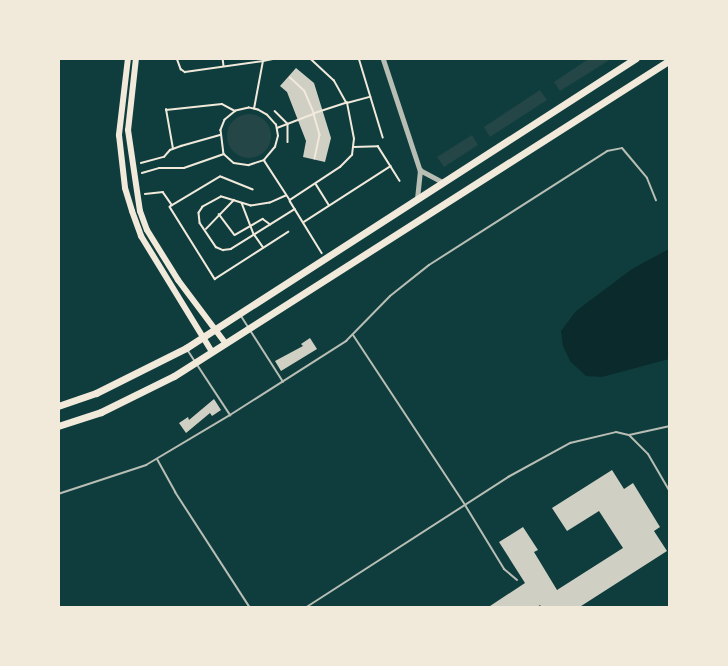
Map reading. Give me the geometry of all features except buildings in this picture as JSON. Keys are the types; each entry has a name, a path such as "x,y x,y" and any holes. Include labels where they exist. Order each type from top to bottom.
{"main road":[{"path":"128,58 119,135 125,188 141,236 212,352"},
{"path":"136,58 128,130 136,196 147,230 178,280 226,344"},
{"path":"58,406 96,393 204,338 324,258 636,58"},
{"path":"58,426 101,412 195,363 669,60"}],"street":[{"path":"383,58 420,170 417,199"},
{"path":"420,170 443,182"}],"lane":[{"path":"58,494 146,465 230,416 353,335 390,296 429,265 607,152 622,148 647,178 656,200"},
{"path":"240,314 283,382"},
{"path":"353,335 465,505 504,569 517,580"},
{"path":"186,348 230,416"},
{"path":"305,608 465,505 570,443 616,432 629,435 669,426"},
{"path":"629,435 648,454 669,492"},
{"path":"158,459 175,492 250,608"}],"path":[{"path":"177,58 181,69 185,72 279,58"},
{"path":"223,58 224,67"},
{"path":"290,200 339,167 352,155 354,139 347,103 334,80 310,58"},
{"path":"352,58 358,58 383,137"},
{"path":"254,110 265,60"},
{"path":"290,78 304,91 314,114 320,135 315,158"},
{"path":"276,129 314,114 370,97"},
{"path":"173,149 166,110 222,104 236,111 254,110 267,114 278,136 275,147 264,160 249,165 234,163 224,154 221,134 225,120 236,111"},
{"path":"275,111 288,124 288,142"},
{"path":"132,166 165,157 173,149 221,134"},
{"path":"353,147 378,146 400,180"},
{"path":"133,176 159,168 184,168 224,154"},
{"path":"264,160 324,258"},
{"path":"304,222 390,166"},
{"path":"172,205 220,177 253,190"},
{"path":"316,183 329,205"},
{"path":"136,196 163,192 215,279 288,232"},
{"path":"287,195 260,206 251,206 235,199 221,197 203,207 199,213 205,230 216,247 223,250 231,249 295,209"},
{"path":"205,230 235,199"},
{"path":"242,202 254,234 263,248"},
{"path":"219,214 235,235 263,219 270,224"}],"shaded area":[{"path":"590,58 611,59 560,91 554,82"},
{"path":"540,90 547,100 490,137 484,127"},
{"path":"249,114 265,120 271,136 265,152 249,158 233,152 227,136 233,120"},
{"path":"472,135 478,145 444,167 437,157"},
{"path":"669,249 669,359 602,377 586,376 570,361 563,346 561,331 576,311 632,269"}]}
